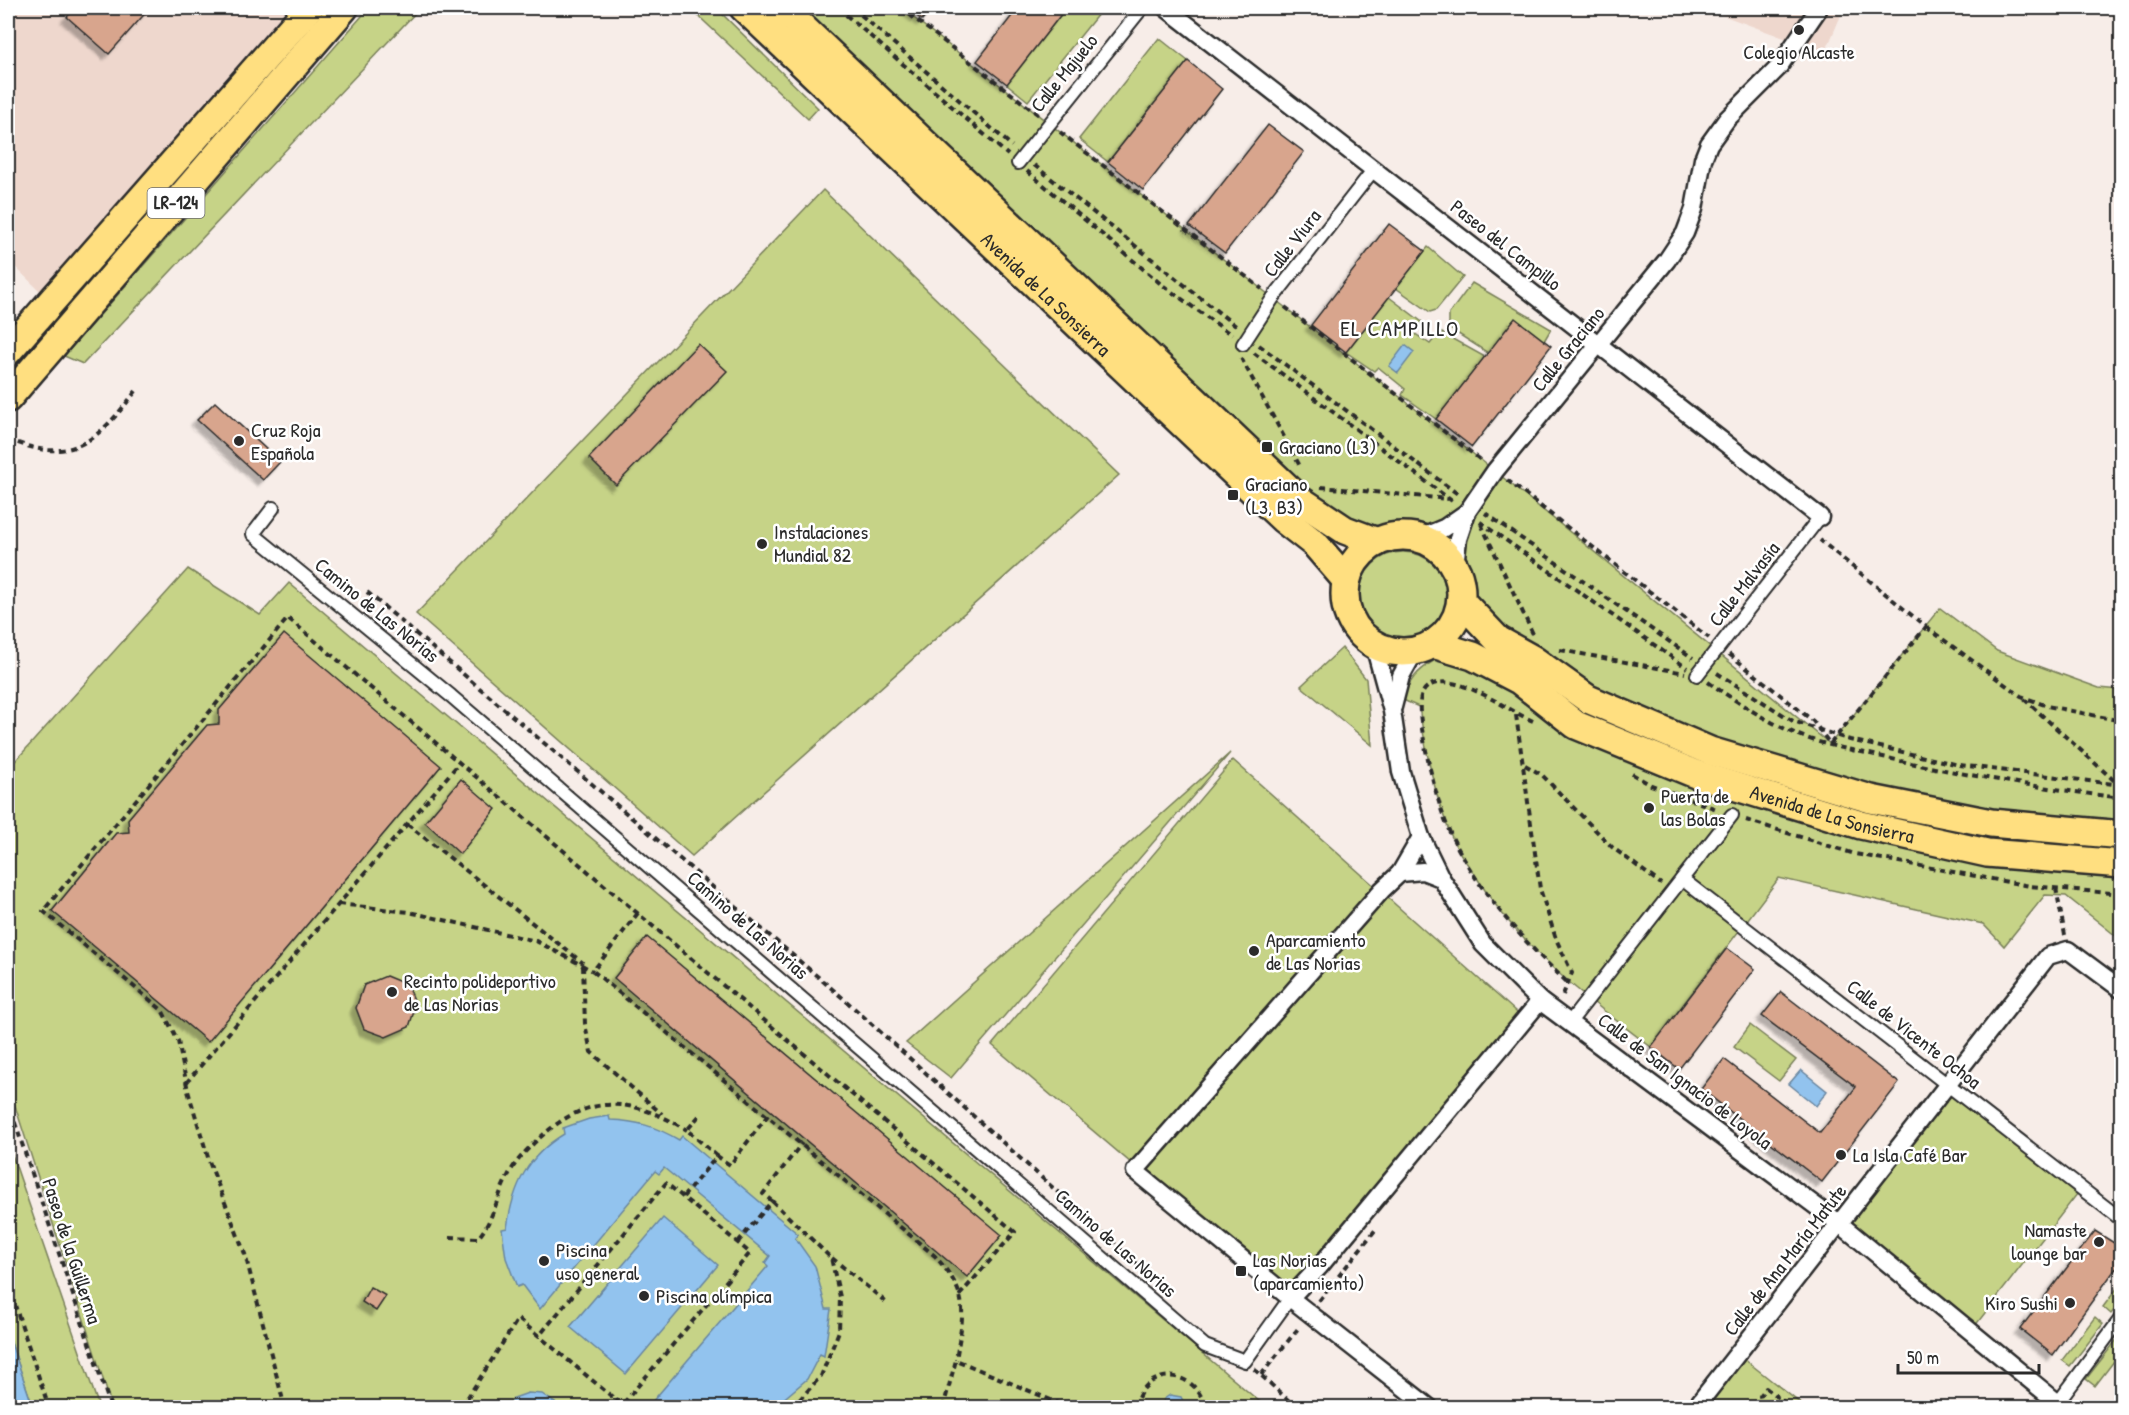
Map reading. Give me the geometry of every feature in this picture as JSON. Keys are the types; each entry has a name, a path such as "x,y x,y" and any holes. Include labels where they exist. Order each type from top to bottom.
{"main road":[{"name":"LR-124","path":"8,351 309,8"},
{"name":"LR-124","path":"8,398 344,8"},
{"name":"Avenida de La Sonsierra","path":"744,8 1283,519 1315,544 1346,580"},
{"name":"Avenida de La Sonsierra","path":"782,8 1300,500 1335,525 1377,542"},
{"path":"1398,536 1420,538 1446,554 1455,566 1461,583 1461,602 1452,625 1424,648 1394,651 1374,645 1364,637 1349,617 1345,598 1346,580 1353,564 1363,552 1377,542 1398,536"},
{"name":"Avenida de La Sonsierra","path":"1461,602 1498,640 1532,659 1588,699 1710,751 1882,801 1991,823 2121,835"},
{"name":"Avenida de La Sonsierra","path":"1424,648 1473,656 1519,680 1576,725 1698,775 1861,825 1987,852 2121,864"}],"street":[{"name":"Calle Majuelo","path":"1021,160 1142,8"},
{"name":"Paseo del Campillo","path":"1166,8 1820,517"},
{"name":"Calle Graciano","path":"1455,566 1458,539 1470,508 1495,471 1667,260 1685,233 1694,209 1703,159 1710,144 1727,119 1778,68 1819,8"},
{"name":"Calle Viura","path":"1240,343 1374,169"},
{"name":"Camino de Las Norias","path":"273,508 253,534 460,704 1205,1347 1245,1361"},
{"name":"Calle Graciano","path":"1420,538 1444,528 1470,508"},
{"name":"Calle Malvasía","path":"1701,670 1820,517"},
{"name":"Calle de San Ignacio de Loyola","path":"1374,645 1392,711 1401,772 1421,837 1441,878 1483,944 1540,1000 1840,1224 2059,1406"},
{"name":"Calle de San Ignacio de Loyola","path":"1392,711 1401,676 1424,648"},
{"path":"1570,1022 1732,815"},
{"path":"1421,837 1400,873 1382,890 1136,1171 1290,1298 1430,1407"},
{"path":"1400,873 1423,871 1441,878"},
{"name":"Calle de Vicente Ochoa","path":"1682,879 2121,1220"},
{"path":"2068,950 2121,990"},
{"name":"Calle de Ana María Matute","path":"1695,1407 2048,956 2068,950"},
{"path":"1245,1361 1290,1298 1328,1257 1540,1000"},
{"path":"2059,1406 2121,1317"}],"path":[{"path":"838,8 1240,343 1448,499 1470,508 1481,524 1535,636"},
{"path":"853,8 1161,284 1227,331 1240,343 1316,390 1470,508 1701,670 1743,706 1789,730 1830,744 1944,770 2046,788 2121,798"},
{"path":"901,8 1720,646 1813,721 1830,744"},
{"path":"1227,331 1240,343 1305,476"},
{"path":"8,439 47,451 82,447 115,418 136,391"},
{"path":"1311,486 1448,499"},
{"path":"1481,524 1701,670 1793,721 1819,730 1959,765 2121,786"},
{"path":"1810,532 1926,627 2021,696 2121,786"},
{"name":"Camino de Las Norias","path":"367,592 843,999 1175,1298"},
{"path":"295,1407 285,1407 245,1254 210,1164 186,1083 178,1041 162,1010 43,911 288,618 1015,1232 959,1296"},
{"path":"1830,744 1926,627"},
{"path":"1551,649 1701,670"},
{"path":"1555,1010 1569,984 1572,973 1556,939 1540,889 1516,714 1476,691 1452,682 1436,682 1426,688 1419,707 1425,747 1453,841 1488,896 1522,939 1569,984"},
{"path":"2021,696 2047,706 2121,721"},
{"path":"186,1083 460,762"},
{"path":"1524,764 1542,775 1612,847 1672,891"},
{"path":"407,824 593,971 935,1256 954,1278 964,1311 956,1360 943,1407"},
{"path":"2056,888 2068,950"},
{"path":"339,904 409,912 536,941 593,971"},
{"path":"593,971 639,913"},
{"path":"583,966 585,1024 591,1052 664,1117"},
{"name":"Paseo de la Guillerma","path":"8,1102 111,1407"},
{"path":"450,1237 478,1238 485,1230 508,1174 530,1146 562,1119 590,1106 613,1104 635,1106 664,1117 687,1130 716,1157 730,1166 768,1115"},
{"path":"687,1130 699,1116"},
{"path":"802,1143 763,1194 831,1258 887,1303"},
{"path":"684,1197 716,1157"},
{"path":"539,1336 666,1183 684,1197 750,1252 622,1405"},
{"path":"738,1242 771,1203"},
{"path":"792,1407 821,1376 839,1331 840,1297 831,1258"},
{"path":"8,1284 49,1407"},
{"path":"449,1407 466,1400 518,1318 622,1405 631,1407"},
{"path":"956,1360 1070,1407"},
{"path":"1245,1361 1297,1407"},
{"path":"1135,1407 1141,1392 1152,1380 1168,1376 1188,1381 1202,1394 1205,1407"},
{"path":"1762,1407 1760,1396 1766,1388 1791,1407"}],"shaded area":[{"path":"8,8 291,8 41,292 8,260"},
{"name":"Colegio Alcaste","path":"1703,8 1844,8 1825,53"},
{"path":"2058,8 2121,8 2121,14 2076,12"}],"green space":[{"path":"369,8 420,8 83,364 64,356"},
{"path":"690,8 716,8 818,108 808,119"},
{"path":"782,8 901,8 1495,471 1830,744 1940,608 1997,651 2099,688 2121,690 2121,835 1871,799 1588,699 1461,601 1455,566 1467,512 1420,538 1398,536 1387,538 1345,530"},
{"path":"1066,8 1103,8 1028,101 1007,84"},
{"path":"1159,38 1188,61 1108,162 1079,139"},
{"name":"Instalaciones Mundial 82","path":"823,190 1119,475 692,856 416,614"},
{"path":"1428,247 1463,277 1436,310 1430,312 1396,288"},
{"path":"1472,283 1551,329 1544,341 1488,353 1449,328 1449,314"},
{"path":"1389,297 1422,322 1414,333 1430,344 1440,332 1485,357 1436,419 1402,395 1405,389 1378,367 1374,371 1346,352"},
{"path":"1395,552 1411,552 1434,564 1443,578 1446,595 1443,612 1434,626 1411,638 1395,638 1379,631 1367,619 1360,603 1360,587 1367,571 1379,559"},
{"name":"Recinto polideportivo de Las Norias","path":"188,569 260,615 289,583 1266,1407 112,1407 8,1084 8,769"},
{"path":"1342,648 1366,679 1372,745 1301,686"},
{"path":"1435,660 1460,665 1861,825 2121,864 2121,940 2066,896 2045,895 2004,946 1983,924 1779,878 1651,1047 1577,989 1533,948 1493,902 1458,849 1436,792 1419,707 1403,700 1415,677"},
{"path":"1230,753 951,1078 906,1043"},
{"name":"Aparcamiento de Las Norias","path":"1233,760 1524,1019 1290,1298 992,1045"},
{"path":"1750,1025 1796,1060 1779,1081 1734,1047"},
{"path":"1947,1085 2081,1189 1971,1331 1840,1224"},
{"path":"8,1143 99,1407 33,1407 8,1334"},
{"path":"2121,1283 2121,1301 2111,1314 2103,1307"},
{"path":"2095,1317 2103,1324 2070,1366 2062,1360"},
{"path":"2119,1337 2121,1352 2095,1386 2086,1379"},
{"path":"1744,1359 1805,1407 1706,1408"}],"water":[{"path":"1405,345 1414,352 1398,373 1389,366"},
{"path":"1801,1070 1827,1091 1816,1106 1789,1084"},
{"name":"Piscina uso general","path":"609,1116 610,1120 646,1125 679,1140 682,1136 798,1234 795,1238 815,1266 826,1309 831,1309 824,1356 820,1354 807,1379 774,1407 659,1408 652,1402 768,1266 765,1263 770,1256 664,1168 659,1174 655,1171 540,1309 522,1285 517,1287 506,1258 502,1229 507,1228 513,1199 524,1174 540,1152 564,1134 563,1128 589,1119"},
{"name":"Piscina olímpica","path":"663,1218 718,1265 626,1374 570,1327"},
{"path":"8,1334 33,1407 8,1407"},
{"path":"528,1393 542,1394 561,1407 507,1407 514,1398"},
{"path":"1170,1395 1181,1397 1186,1407 1161,1407 1164,1399"}],"building":[{"path":"75,8 150,8 109,54 67,17"},
{"path":"906,8 932,8 922,20"},
{"path":"1018,8 1066,8 1007,84 977,61"},
{"path":"1188,61 1222,89 1143,190 1108,162"},
{"path":"1268,125 1304,152 1225,253 1189,226"},
{"path":"1389,224 1425,251 1346,352 1311,325"},
{"path":"1515,318 1551,346 1472,447 1436,419"},
{"path":"698,344 727,371 616,485 589,458"},
{"name":"Cruz Roja Española","path":"215,402 280,462 263,480 197,420"},
{"path":"284,634 441,766 208,1042 52,911 116,833 129,832 128,819 207,725 219,724 219,710"},
{"path":"461,779 496,809 460,854 425,822"},
{"path":"647,937 1002,1235 967,1277 614,978"},
{"path":"1727,948 1755,969 1679,1069 1651,1047"},
{"path":"386,976 408,985 416,1005 409,1027 386,1037 364,1029 356,1008 364,985"},
{"path":"1781,992 1899,1083 1822,1182 1701,1089 1724,1059 1820,1133 1856,1087 1762,1016"},
{"path":"2095,1231 2122,1248 2122,1260 2053,1355 2020,1329"},
{"path":"370,1287 386,1296 376,1311 362,1302"}],"place":[{"name":"Colegio Alcaste","path":"1799,30"},
{"name":"Cruz Roja Española","path":"239,441"},
{"name":"Graciano (L3)","path":"1267,447"},
{"name":"Graciano (L3, B3)","path":"1233,495"},
{"name":"Instalaciones Mundial 82","path":"762,544"},
{"name":"Puerta de las Bolas","path":"1649,808"},
{"name":"Aparcamiento de Las Norias","path":"1254,951"},
{"name":"Recinto polideportivo de Las Norias","path":"392,992"},
{"name":"La Isla Café Bar","path":"1841,1155"},
{"name":"Namaste lounge bar","path":"2099,1242"},
{"name":"Piscina uso general","path":"544,1261"},
{"name":"Las Norias (aparcamiento)","path":"1241,1271"},
{"name":"Piscina olímpica","path":"644,1296"},
{"name":"Kiro Sushi","path":"2070,1303"}],"district":[{"name":"EL CAMPILLO","path":"1400,328"}]}
